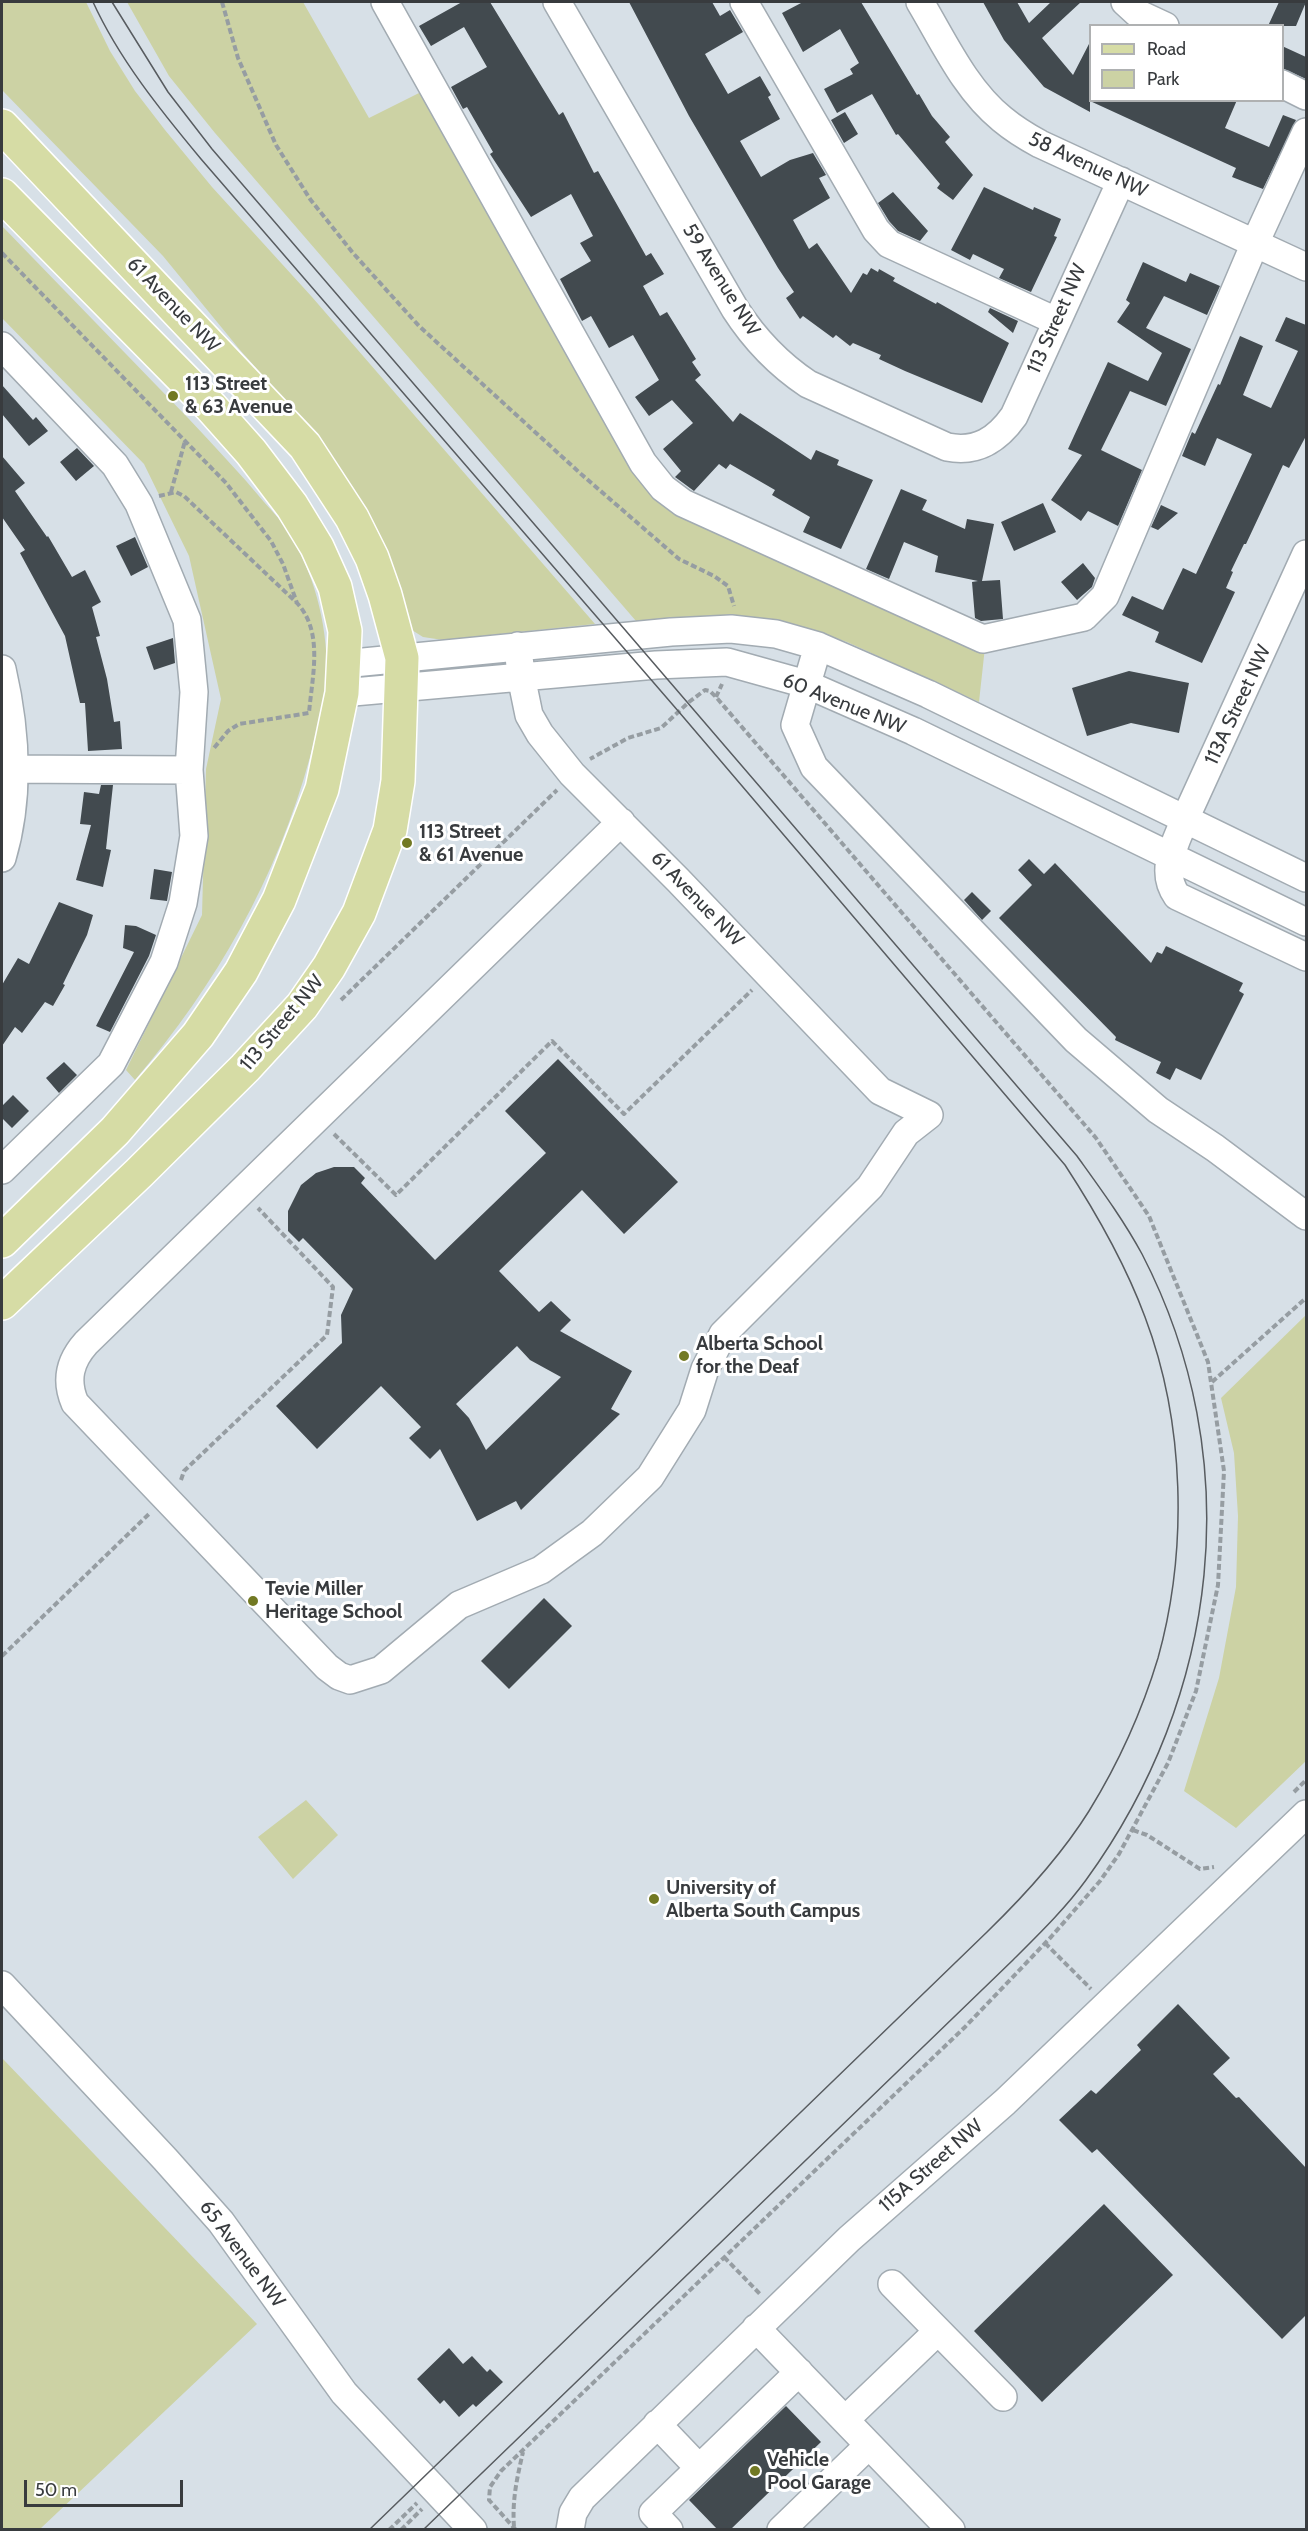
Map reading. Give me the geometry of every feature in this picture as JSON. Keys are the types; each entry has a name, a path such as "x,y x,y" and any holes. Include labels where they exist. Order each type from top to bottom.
{"main road":[{"name":"61 Avenue NW","path":"2,126 305,446 352,518 372,558 388,604 401,673"},
{"path":"2,195 211,407 251,452 292,506 317,547 335,587 345,631 342,679 322,789 279,900 241,972 198,1035 115,1131 2,1241"},
{"name":"113 Street NW","path":"2,1303 245,1068 302,1006 329,967 359,913 390,830 398,781 401,673"}],"street":[{"path":"385,2 643,463 663,488 683,503 983,639 1084,617 1105,596 1255,243 1306,132"},
{"name":"59 Avenue NW","path":"557,2 735,309 759,343 790,372 836,398 936,443 958,449 980,446"},
{"path":"744,2 876,230 889,244 1056,321"},
{"name":"58 Avenue NW","path":"920,2 964,76 1000,118 1040,144 1306,267"},
{"path":"1125,2 1137,12 1161,24"},
{"path":"1284,85 1306,96"},
{"name":"113 Street NW","path":"980,446 1003,431 1014,416 1121,181"},
{"path":"2,346 115,465 139,504 187,620 194,692 189,765 194,836 183,903 164,962 111,1064 2,1170"},
{"name":"113A Street NW","path":"1170,856 1306,554"},
{"name":"60 Avenue NW","path":"342,679 401,673 518,646 630,635 731,629 776,634 818,646 928,694 1306,878"},
{"name":"61 Avenue NW","path":"167,1498 327,1667 350,1680 381,1670 459,1605 541,1570 592,1533 650,1477 692,1410 705,1369 723,1334 870,1186 906,1133 929,1115 880,1091 773,978 572,774 540,734 529,715 518,646"},
{"path":"818,646 795,725 814,767 1076,1040 1158,1110 1215,1148 1306,1216"},
{"name":"60 Avenue NW","path":"401,673 521,676 727,662 806,684 913,731 1306,922"},
{"path":"2,669 9,703 9,826 2,858"},
{"path":"8,770 189,765"},
{"path":"167,1498 75,1403 70,1392 69,1381 73,1360 78,1352 621,822"},
{"path":"1170,856 1168,877 1177,896 1306,957"},
{"name":"115A Street NW","path":"571,2529 573,2513 582,2498 765,2319 886,2206 1005,2102 1106,2005 1298,1805"},
{"name":"65 Avenue NW","path":"2,1985 221,2222 350,2390 473,2529"},
{"path":"892,2283 1003,2397"},
{"path":"765,2319 799,2373 951,2529"},
{"path":"845,2420 938,2331"},
{"path":"669,2529 653,2513 799,2373"},
{"path":"657,2424 699,2468"},
{"path":"781,2529 869,2445"}],"path":[{"path":"222,2 238,58 276,145 310,199 352,253 418,326 573,467 680,559 714,576 728,586 734,609"},
{"path":"2,253 226,483 272,541 297,603"},
{"path":"171,492 185,441"},
{"path":"139,504 171,492 184,496 297,603 309,618 314,639 309,713 239,724 228,731 209,753 189,765"},
{"path":"515,2529 492,2504 489,2493 494,2479 964,2026 1100,1881 1133,1830 1168,1763 1196,1691 1218,1585 1224,1471 1208,1362 1149,1216 1096,1138 716,697 710,691 705,690 661,728 628,738 587,761"},
{"path":"325,1142 333,1134 396,1195 552,1041 624,1114 756,986 773,978"},
{"path":"2,1656 179,1487 184,1471 327,1335 333,1287 258,1207 266,1199"},
{"path":"1211,1382 1306,1298"},
{"path":"1298,1805 1306,1780"},
{"path":"1133,1830 1147,1834 1200,1869 1210,1869 1220,1863"},
{"path":"1045,1942 1106,2005"},
{"path":"724,2257 765,2319"},
{"path":"515,2529 513,2496 523,2450"},
{"path":"389,2529 420,2500"},
{"path":"401,2529 425,2506"}],"green space":[{"path":"2,2 86,2 110,51 135,91 165,130 212,187 312,297 595,624 443,640 423,637 407,627 298,415 240,350 163,256 2,90"},
{"path":"127,2 303,2 369,118 423,91 648,491 985,647 979,702 847,642 794,624 725,616 636,621 215,133 169,76"},
{"path":"2,226 188,418 282,523 312,580 325,635 327,672 321,715 296,802 280,845 240,928 217,968 192,1006 135,1080 126,1070 202,915 206,769 221,699 189,556 144,464 2,318"},
{"path":"1306,1315 1306,1761 1236,1828 1184,1791 1219,1678 1236,1587 1238,1516 1234,1453 1221,1398"},
{"path":"306,1800 338,1835 293,1879 258,1837"},
{"path":"2,2058 257,2324 40,2529 2,2529"}],"building":[{"path":"462,2 490,2 559,115 563,112 594,173 598,171 646,256 651,253 664,274 643,286 660,316 667,312 696,359 692,362 701,375 695,380 733,422 740,413 811,460 816,450 839,460 837,465 873,480 841,549 803,532 810,517 772,495 775,490 730,464 726,469 719,464 694,491 675,477 681,471 663,449 693,423 672,400 649,416 635,397 659,380 633,335 609,348 591,316 582,321 560,279 591,261 580,243 593,236 571,194 531,217 490,154 493,152 467,107 463,109 451,87 487,67 464,27 431,46 419,26"},
{"path":"629,2 712,2 720,16 730,10 743,32 705,54 728,94 760,76 771,95 768,97 780,119 740,141 761,177 790,160 813,153 826,175 819,178 830,198 793,220 809,249 817,243 851,293 863,273 867,275 871,268 878,272 879,269 895,278 893,281 936,304 937,302 1009,343 982,403 879,359 881,355 853,343 850,346 836,335 833,338 803,316 800,319 786,298 794,292 689,116"},
{"path":"803,2 861,2 917,95 919,94 932,116 950,137 945,142 973,175 953,200 937,188 940,184 898,134 896,135 872,94 837,113 824,89 853,74 850,69 859,63 840,29 803,52 782,13"},
{"path":"983,2 1017,2 1029,23 1051,2 1081,2 1042,38 1073,75 1089,44 1090,112 1044,87 1004,40"},
{"path":"1279,2 1306,2 1296,26 1269,24"},
{"path":"1284,47 1306,57 1306,79 1284,69"},
{"path":"1092,102 1236,102 1225,128 1269,147 1283,115 1296,120 1263,189 1232,177 1236,168"},
{"path":"845,112 858,134 844,143 831,120"},
{"path":"984,187 1033,210 1034,207 1061,219 1054,236 1057,237 1031,292 999,278 1004,269 973,254 970,260 951,250"},
{"path":"893,192 928,231 920,241 898,231 878,203"},
{"path":"1143,262 1186,282 1190,273 1220,286 1207,315 1164,296 1146,328 1191,349 1166,406 1130,391 1101,450 1142,470 1118,526 1088,511 1081,521 1051,500 1082,455 1068,449 1108,362 1148,381 1162,353 1117,322 1130,303 1126,300"},
{"path":"990,308 1018,321 1013,333 988,312"},
{"path":"1286,317 1306,325 1306,436 1289,468 1283,465 1231,571 1233,572 1226,588 1235,592 1202,663 1155,642 1159,632 1122,615 1132,596 1163,610 1183,568 1196,574 1252,454 1217,438 1205,466 1182,456 1192,432 1195,434 1218,384 1220,385 1240,336 1263,346 1243,395 1271,408 1298,351 1275,341"},
{"path":"2,385 33,420 36,417 48,431 29,446 2,414"},
{"path":"77,448 94,466 76,481 60,462"},
{"path":"2,456 25,483 15,491 48,536 72,577 85,570 101,602 92,607 100,636 96,637 107,679 114,722 120,721 122,749 88,751 85,703 80,703 65,636 20,553 25,550 2,517"},
{"path":"901,489 927,500 922,510 965,529 967,519 994,524 982,581 1000,580 1003,619 981,621 975,618 972,582 978,581 935,572 938,556 904,542 889,579 866,569"},
{"path":"1043,503 1056,532 1014,551 1001,522"},
{"path":"1161,505 1178,513 1158,530 1151,527"},
{"path":"135,537 148,567 131,576 116,546"},
{"path":"1083,563 1095,578 1092,587 1077,600 1061,582"},
{"path":"173,638 175,663 154,670 146,647"},
{"path":"1129,671 1189,683 1179,733 1131,723 1087,736 1072,688"},
{"path":"101,785 113,785 106,849 111,850 103,887 76,880 91,825 80,824 84,792 99,794"},
{"path":"1029,859 1044,874 1055,863 1151,963 1157,952 1162,954 1166,946 1243,983 1239,991 1244,994 1201,1080 1176,1068 1170,1080 1156,1073 1161,1062 1115,1040 1116,1037 999,918 1032,885 1018,870"},
{"path":"154,869 172,872 167,901 150,899"},
{"path":"972,892 991,911 982,920 964,900"},
{"path":"59,902 93,915 87,935 53,1006 45,1002 22,1033 15,1027 2,1046 2,985 18,958 29,964"},
{"path":"125,925 136,926 156,935 149,956 110,1032 96,1026 134,952 123,948"},
{"path":"558,1059 678,1182 624,1234 582,1190 499,1271 539,1312 551,1301 571,1320 560,1331 632,1371 611,1409 620,1414 521,1510 516,1501 477,1521 440,1449 430,1459 409,1438 421,1427 381,1386 317,1449 276,1406 342,1343 341,1315 353,1289 303,1238 299,1242 288,1231 288,1211 301,1185 316,1173 334,1167 354,1167 365,1178 361,1183 435,1260 546,1153 505,1111","holes":["517,1346 530,1360 561,1377 486,1450 469,1418 456,1404"]},
{"path":"64,1062 77,1075 59,1093 46,1078"},
{"path":"13,1095 29,1111 12,1128 2,1118 2,1106"},
{"path":"544,1598 572,1626 509,1689 481,1661"},
{"path":"1178,2004 1230,2058 1213,2074 1236,2098 1239,2097 1306,2168 1306,2315 1282,2339 1097,2149 1092,2153 1059,2120 1091,2090 1096,2094 1141,2050 1137,2045"},
{"path":"1104,2204 1173,2275 1042,2402 974,2331"},
{"path":"449,2348 463,2364 472,2356 487,2372 490,2369 503,2382 476,2407 473,2404 459,2417 444,2400 440,2404 417,2379"},
{"name":"Vehicle Pool Garage","path":"786,2406 821,2442 731,2529 717,2529 689,2500"}],"tram line":[{"path":"93,2 128,64 201,159 679,712 1065,1165 1110,1239 1145,1317 1158,1358 1175,1443 1178,1531 1168,1617 1158,1658 1145,1698 1119,1756 1100,1793 1066,1844 1028,1890 987,1932 369,2530"},
{"path":"112,2 168,92 212,149 1077,1156 1119,1216 1142,1254 1176,1332 1197,1412 1206,1494 1204,1575 1191,1655 1166,1733 1131,1809 1086,1880 1042,1931 1013,1960 423,2530"}],"place":[{"name":"113 Street & 63 Avenue","path":"173,396"},
{"name":"113 Street & 61 Avenue","path":"407,843"},
{"name":"Alberta School for the Deaf","path":"684,1356"},
{"name":"Tevie Miller Heritage School","path":"253,1601"},
{"name":"University of Alberta South Campus","path":"654,1899"},
{"name":"Vehicle Pool Garage","path":"755,2471"}]}
